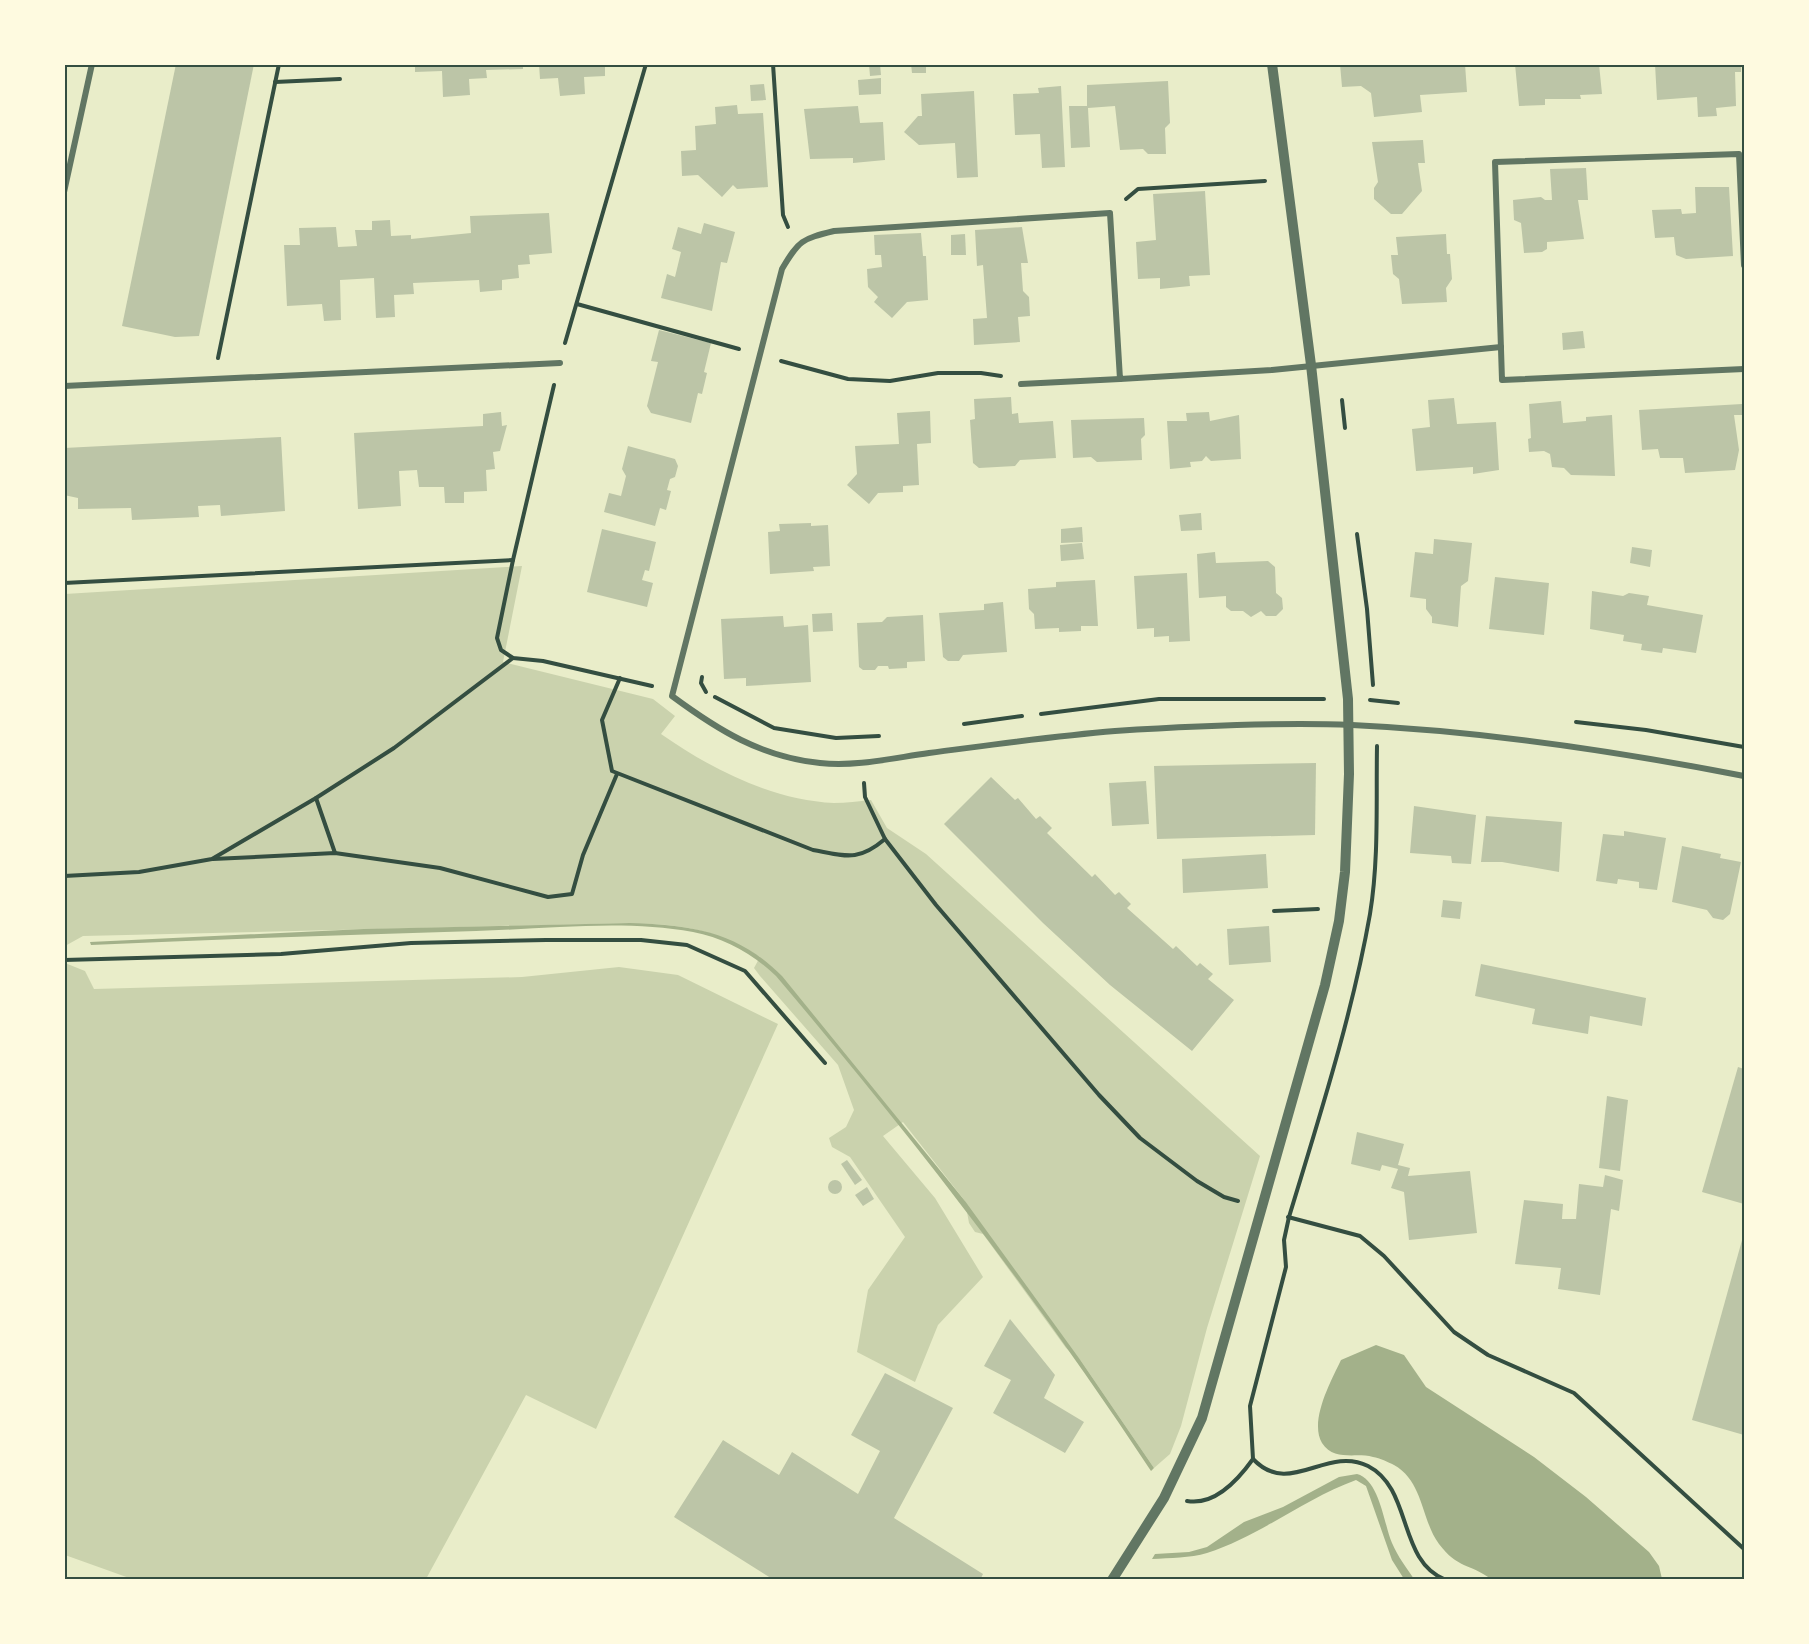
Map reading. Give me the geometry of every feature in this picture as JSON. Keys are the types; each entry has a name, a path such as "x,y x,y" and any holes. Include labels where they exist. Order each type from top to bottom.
{"street":[{"path":"64,192 92,64"},
{"path":"1112,1580 1164,1498 1202,1418 1264,1208 1325,985 1346,872 1348,699 1311,365 1272,64"},
{"path":"1744,265 1739,154 1495,162 1502,380 1744,369"},
{"path":"1120,380 1110,213 834,231 796,244 782,269 672,696 706,722 737,740 767,752 820,764 862,763 1085,734 1193,727 1349,725 1506,739 1603,751 1744,776"},
{"path":"1021,384 1272,370 1501,346"},
{"path":"64,386 560,363"}],"path":[{"path":"214,380 279,64"},
{"path":"646,64 560,363 513,560 497,638 501,650 513,657 645,683 672,696"},
{"path":"773,64 783,215 796,244"},
{"path":"275,82 340,79"},
{"path":"1110,213 1138,189 1239,183"},
{"path":"577,304 848,379 890,381 938,373 981,373 1010,377 1021,384"},
{"path":"64,583 513,560"},
{"path":"212,859 316,798 394,748 513,657"},
{"path":"702,673 701,683 706,692 774,728 837,738 889,736"},
{"path":"620,678 602,720 612,771 813,850 844,856 868,854 885,839"},
{"path":"1035,714 1159,699 1348,699 1410,705"},
{"path":"957,725 1024,716"},
{"path":"1575,722 1646,730 1744,747"},
{"path":"862,763 865,796 885,839 1033,1019 1140,1138 1224,1197 1264,1208"},
{"path":"64,876 139,872 212,859 335,853 440,867 549,897 572,894 583,855 617,774"},
{"path":"316,798 335,853"},
{"path":"1274,911 1341,907"},
{"path":"64,960 281,954 411,943 535,940 641,940 687,945 745,971 825,1063"},
{"path":"1446,1580 1429,1569 1420,1558 1412,1543 1392,1488 1370,1467 1358,1462 1329,1462 1287,1475 1262,1469 1253,1459 1250,1406 1286,1267 1284,1240 1288,1217 1360,1236 1384,1256 1454,1332 1488,1355 1574,1393 1744,1549"},
{"path":"1164,1498 1198,1503 1224,1491 1242,1474 1253,1459"}],"shaded area":[{"path":"522,566 503,662 653,699 675,716 661,734 700,759 765,789 811,801 834,803 871,800 887,828 926,854 1260,1156 1207,1328 1181,1426 1170,1454 1154,1468 1081,1361 1066,1348 983,1234 975,1232 969,1223 965,1201 903,1122 883,1136 935,1198 983,1277 938,1325 915,1382 857,1352 868,1290 905,1237 850,1157 832,1147 829,1138 846,1127 854,1110 838,1065 754,968 760,957 743,947 697,930 630,923 83,936 65,946 65,594"},
{"path":"630,923 673,926 712,933 748,949 782,976 965,1201 1081,1361 1154,1468 1151,1471 1018,1280 923,1156 776,976 738,948 716,938 693,932 612,925 91,945 90,942 364,929"},
{"path":"65,963 85,971 94,989 522,977 619,967 678,975 778,1024 596,1429 526,1395 426,1579 132,1579 65,1555"},
{"path":"1376,1345 1404,1355 1426,1387 1534,1457 1586,1497 1649,1552 1659,1566 1662,1579 1491,1579 1452,1558 1433,1534 1417,1491 1404,1472 1378,1458 1333,1452 1322,1443 1318,1424 1320,1413 1341,1360"},
{"path":"1357,1474 1365,1478 1376,1494 1392,1543 1414,1579 1404,1579 1392,1560 1366,1486 1356,1480 1318,1497 1226,1546 1194,1556 1152,1559 1155,1554 1189,1552 1207,1547 1244,1522 1283,1507 1339,1477"}],"building":[{"path":"176,64 254,64 199,336 175,337 122,326"},
{"path":"415,64 523,64 523,69 486,70 487,78 469,79 470,95 443,97 442,71 415,72"},
{"path":"539,64 605,64 605,76 584,77 585,94 560,96 558,78 540,79"},
{"path":"869,64 880,64 881,75 870,76"},
{"path":"911,64 926,64 926,73 912,73"},
{"path":"1340,64 1465,64 1467,92 1420,95 1422,112 1374,117 1371,93 1361,86 1342,87"},
{"path":"1515,64 1599,64 1602,94 1580,95 1581,99 1545,99 1545,105 1519,106"},
{"path":"1655,64 1741,64 1741,72 1735,72 1736,106 1716,108 1717,116 1698,117 1697,97 1657,100"},
{"path":"881,78 881,94 859,95 858,80"},
{"path":"1168,81 1170,123 1165,128 1166,154 1148,154 1143,149 1120,150 1115,106 1088,108 1090,147 1071,148 1069,106 1087,106 1087,85"},
{"path":"764,84 766,100 751,101 750,85"},
{"path":"1061,86 1065,167 1042,168 1040,134 1015,135 1013,94 1039,93 1038,88"},
{"path":"974,91 978,177 957,178 955,143 919,145 904,132 918,116 922,116 921,94"},
{"path":"737,105 738,114 763,113 768,187 737,189 733,185 722,197 698,175 682,176 681,151 696,150 695,126 716,124 715,107"},
{"path":"858,106 860,123 883,122 885,160 853,163 853,158 810,159 804,109"},
{"path":"1423,140 1425,163 1418,163 1422,191 1402,214 1391,214 1374,199 1374,188 1378,182 1372,142"},
{"path":"1586,168 1588,200 1578,200 1584,239 1547,242 1547,249 1542,252 1524,253 1521,223 1514,220 1513,200 1541,197 1545,200 1552,200 1550,169"},
{"path":"1695,187 1729,187 1733,256 1686,259 1676,255 1674,237 1655,238 1652,210 1681,209 1682,214 1696,213"},
{"path":"1205,191 1210,275 1189,276 1190,286 1160,289 1160,278 1138,279 1136,242 1156,240 1153,194"},
{"path":"549,213 552,253 529,255 530,264 518,265 519,278 502,280 502,290 480,292 479,280 413,283 414,294 394,295 395,317 376,318 374,278 340,280 341,320 324,321 322,304 287,306 284,245 300,245 299,228 336,227 338,247 357,246 355,230 372,230 372,221 390,220 391,236 411,235 411,239 471,233 470,216"},
{"path":"704,223 735,232 727,263 721,262 712,311 661,298 667,274 675,277 681,252 672,249 678,227 701,234"},
{"path":"1022,227 1028,263 1021,263 1023,291 1029,297 1030,316 1018,317 1020,342 974,345 973,319 987,318 983,265 977,266 975,230"},
{"path":"921,233 923,256 926,256 928,300 907,302 892,318 874,302 878,297 868,287 867,269 882,267 881,255 875,255 874,235"},
{"path":"965,234 966,255 951,255 951,235"},
{"path":"1446,234 1452,279 1446,288 1447,302 1402,304 1399,279 1393,274 1391,255 1398,255 1396,237"},
{"path":"659,330 711,343 704,372 707,373 702,394 698,393 691,423 651,413 647,406 658,362 651,361"},
{"path":"1583,331 1585,348 1563,350 1562,333"},
{"path":"1011,397 1012,414 1018,413 1019,423 1053,421 1056,458 1020,460 1015,466 979,468 973,463 970,420 975,419 974,399"},
{"path":"1454,398 1457,424 1496,422 1499,470 1473,474 1473,467 1416,471 1412,429 1430,427 1428,400"},
{"path":"1561,401 1563,423 1586,421 1586,417 1612,415 1615,476 1571,475 1564,468 1552,467 1550,454 1544,451 1529,452 1528,439 1531,438 1529,404"},
{"path":"1742,404 1743,415 1734,415 1739,450 1735,470 1685,473 1683,458 1660,458 1658,449 1642,450 1639,410"},
{"path":"930,411 931,443 917,444 919,485 903,486 903,492 878,493 869,504 847,485 857,474 855,446 899,444 897,413"},
{"path":"501,412 502,426 507,425 500,451 493,452 495,469 486,470 487,491 464,492 464,503 445,503 444,487 419,487 417,470 399,471 401,506 358,509 354,433 483,426 483,414"},
{"path":"1209,412 1210,421 1239,415 1241,459 1211,461 1206,456 1202,461 1190,462 1191,467 1170,469 1167,421 1187,421 1186,413"},
{"path":"1144,418 1145,435 1141,439 1142,460 1097,462 1091,457 1073,458 1071,420"},
{"path":"281,437 285,511 221,516 220,505 198,506 199,517 132,520 131,508 78,509 78,498 64,495 64,448"},
{"path":"628,446 675,459 678,466 675,477 670,479 667,490 671,491 666,510 660,508 655,526 604,512 609,493 621,496 626,476 622,469"},
{"path":"1201,513 1202,530 1181,531 1179,515"},
{"path":"811,523 811,526 828,525 830,566 813,567 814,571 770,574 768,532 780,531 779,524"},
{"path":"1082,527 1083,542 1061,543 1061,529"},
{"path":"602,529 656,542 649,571 645,570 642,580 653,583 647,607 587,592"},
{"path":"1434,539 1472,543 1468,581 1461,586 1458,627 1432,623 1432,617 1426,609 1426,599 1410,597 1415,552 1433,554"},
{"path":"1082,543 1084,559 1061,561 1060,545"},
{"path":"1632,547 1652,550 1650,567 1630,563"},
{"path":"1215,552 1216,563 1268,561 1275,567 1276,593 1282,598 1283,609 1276,616 1266,616 1261,611 1251,617 1243,611 1231,611 1226,607 1226,596 1199,598 1197,554"},
{"path":"1187,573 1190,641 1169,642 1169,636 1154,637 1154,628 1137,629 1134,576"},
{"path":"1495,577 1549,583 1544,635 1489,629"},
{"path":"1095,580 1098,626 1081,626 1081,631 1059,632 1059,628 1035,629 1034,614 1029,609 1028,589 1056,587 1056,582"},
{"path":"1592,591 1623,596 1629,593 1649,596 1647,605 1703,615 1696,653 1663,648 1662,653 1641,650 1642,644 1623,641 1624,635 1590,629"},
{"path":"1003,602 1007,652 963,655 959,661 948,661 943,657 939,613 984,610 984,604"},
{"path":"832,613 833,631 813,632 812,614"},
{"path":"923,615 925,661 907,662 907,668 889,669 888,666 878,666 875,670 863,670 859,667 857,623 882,622 887,617"},
{"path":"783,616 784,627 808,625 811,682 746,686 746,678 724,679 721,619"},
{"path":"1316,763 1315,835 1157,839 1154,766"},
{"path":"991,777 1015,800 1018,798 1036,819 1040,816 1052,828 1047,833 1092,877 1095,874 1115,895 1119,892 1131,904 1127,908 1173,949 1176,946 1197,966 1200,963 1213,974 1208,979 1234,1000 1192,1051 1110,985 1043,923 944,824"},
{"path":"1146,781 1149,824 1112,826 1109,783"},
{"path":"1414,806 1476,815 1471,864 1452,863 1451,856 1410,853"},
{"path":"1486,816 1562,822 1559,872 1502,862 1481,862"},
{"path":"1624,831 1666,838 1657,890 1639,888 1639,882 1618,879 1617,884 1596,881 1603,834 1624,836"},
{"path":"1682,846 1721,854 1720,858 1741,862 1730,914 1723,920 1713,918 1707,910 1672,902"},
{"path":"1266,854 1268,888 1183,893 1182,859"},
{"path":"1443,900 1462,902 1460,919 1441,917"},
{"path":"1269,926 1271,962 1229,965 1227,929"},
{"path":"1481,964 1646,998 1642,1026 1590,1016 1588,1034 1532,1024 1535,1009 1475,996"},
{"path":"1738,1067 1744,1069 1744,1204 1702,1192"},
{"path":"1607,1096 1628,1100 1620,1171 1599,1168"},
{"path":"1357,1132 1404,1144 1398,1165 1410,1168 1408,1176 1470,1171 1477,1233 1409,1240 1404,1192 1391,1188 1398,1169 1382,1165 1380,1171 1351,1164"},
{"path":"847,1160 862,1180 855,1185 841,1164"},
{"path":"1605,1175 1623,1180 1619,1211 1611,1209 1600,1295 1558,1289 1561,1268 1515,1264 1524,1200 1563,1204 1562,1219 1576,1219 1579,1184 1603,1187"},
{"path":"832,1180 838,1180 842,1187 838,1194 832,1194 828,1190 828,1184"},
{"path":"867,1187 874,1199 863,1206 855,1195"},
{"path":"1744,1233 1744,1435 1692,1420"},
{"path":"1010,1319 1055,1375 1044,1398 1084,1422 1065,1453 993,1413 1011,1380 984,1366"},
{"path":"885,1373 953,1408 894,1518 983,1574 980,1580 774,1580 674,1517 723,1440 779,1475 792,1452 858,1494 880,1451 851,1435"}]}
